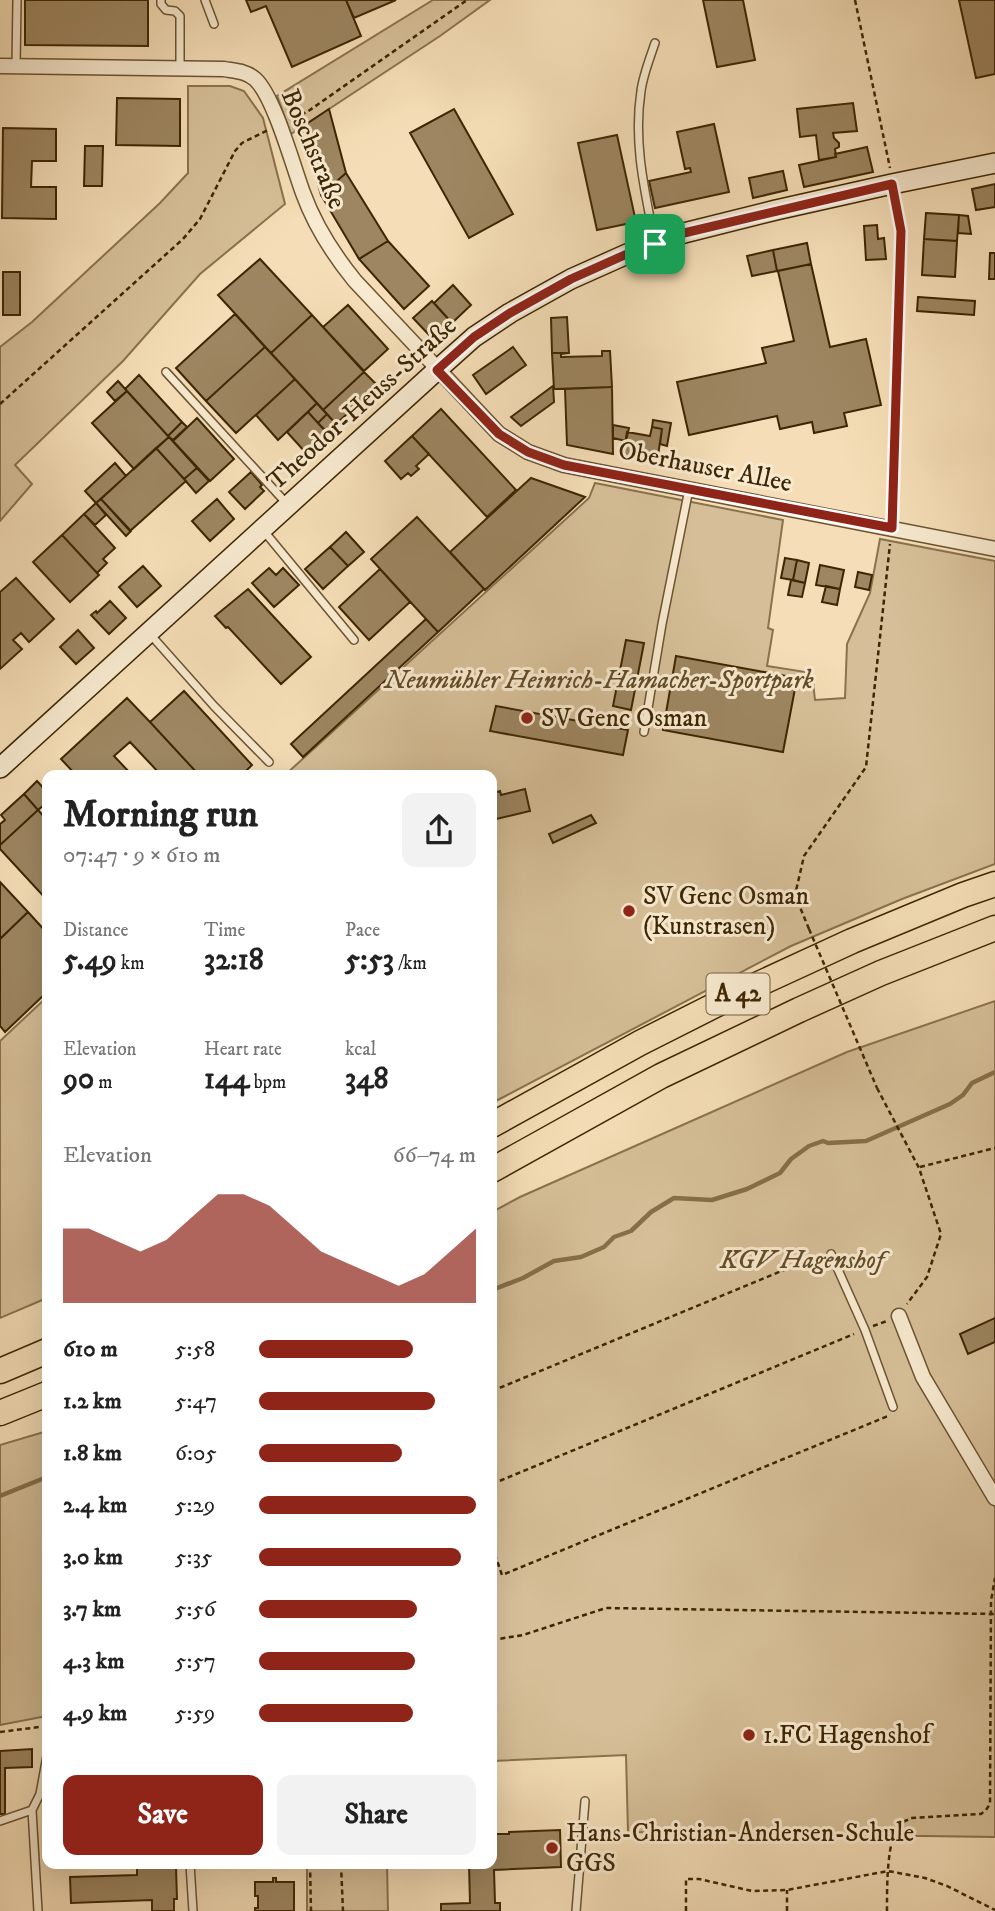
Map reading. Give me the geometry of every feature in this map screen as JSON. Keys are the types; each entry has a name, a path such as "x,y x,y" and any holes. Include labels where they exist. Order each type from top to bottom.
{"highway":[{"name":"A 42","path":"497,1122 640,1043 737,994 852,941 995,884"},
{"name":"A 42","path":"497,1167 661,1076 894,968 995,928"},
{"path":"0,1370 42,1353"},
{"path":"0,1413 42,1396"}],"street":[{"name":"Boschstraße","path":"0,66 225,69 244,72 256,79 279,125 304,196 334,255 437,370"},
{"name":"Theodor-Heuss-Straße","path":"0,768 437,370 474,337 510,313 571,279 684,233 892,184 995,163"},
{"name":"Oberhauser Allee","path":"437,370 499,434 528,452 564,465 995,549"},
{"path":"899,1316 923,1377 995,1498"}],"lane":[{"path":"16,66 17,0"},
{"path":"161,0 166,10 175,11 180,16 180,68"},
{"path":"205,0 214,24"},
{"path":"655,43 641,88 638,152 655,244"},
{"path":"166,372 288,505"},
{"path":"644,732 689,488"},
{"path":"262,529 354,640"},
{"path":"149,633 214,706 269,762"},
{"path":"831,1254 865,1330 894,1406"},
{"path":"38,1911 32,1810 42,1783"},
{"path":"576,1911 584,1801"},
{"path":"0,1821 32,1810"},
{"path":"190,1869 193,1911"}],"path":[{"path":"307,112 467,0"},
{"path":"497,1482 899,1316 927,1277 941,1234 919,1168 877,1088 795,895 804,856 866,767 892,528 901,231 855,0"},
{"path":"0,404 183,239 200,219 235,151 242,143 279,125"},
{"path":"919,1168 995,1148"},
{"path":"497,1389 830,1251 831,1254"},
{"path":"497,1560 502,1575 895,1413 894,1406"},
{"path":"887,1911 888,1871 894,1833 901,1823 911,1818 981,1814 990,1804 991,1601 995,1578"},
{"path":"497,1639 523,1635 606,1608 993,1614"},
{"path":"0,1732 42,1727"},
{"path":"310,1869 312,1911"},
{"path":"341,1869 343,1911"},
{"path":"686,1911 686,1879 699,1879 752,1891 787,1890 888,1871 925,1878 947,1886 995,1910"},
{"path":"787,1890 787,1911"},
{"path":"986,1905 986,1911"}],"green space":[{"path":"433,0 490,0 291,134 277,96"},
{"path":"188,86 230,86 244,91 263,118 285,204 200,274 123,361 15,465 32,484 0,521 0,347 32,322 160,203 188,173"},
{"name":"Neumühler Heinrich-Hamacher-Sportpark","path":"595,483 783,520 768,628 773,630 767,666 812,673 815,700 845,698 847,644 870,593 880,539 995,561 995,864 902,899 791,946 497,1100 497,770 290,770 589,498"},
{"name":"KGV Hagenshof","path":"995,1001 995,1837 628,1832 626,1755 497,1761 497,1209 847,1052"},
{"path":"42,1002 42,1300 0,1318 0,1041"},
{"path":"42,1432 42,1717 0,1725 0,1445"},
{"path":"307,1869 387,1869 388,1911 307,1911"}],"building":[{"path":"25,0 148,0 148,46 25,45"},
{"path":"246,0 346,0 361,36 292,67 266,6 251,12"},
{"path":"346,0 396,0 354,18"},
{"path":"703,0 743,0 755,60 717,67"},
{"path":"959,0 995,0 995,74 976,78"},
{"path":"117,98 180,99 180,146 116,145"},
{"path":"853,103 857,131 833,133 839,143 839,147 835,149 836,157 819,160 816,135 800,137 797,109"},
{"path":"329,109 346,173 321,195 302,127"},
{"path":"454,109 513,214 469,238 410,133"},
{"path":"714,124 729,192 655,208 649,181 691,172 690,168 685,169 677,132"},
{"path":"3,128 56,129 56,161 32,161 31,187 56,187 56,219 2,218"},
{"path":"617,135 636,222 597,230 578,143"},
{"path":"85,146 103,146 102,186 84,186"},
{"path":"867,147 873,172 804,187 799,165"},
{"path":"783,171 787,190 753,198 749,178"},
{"path":"346,173 388,241 359,259 321,195"},
{"path":"995,184 995,207 976,210 972,189"},
{"path":"926,213 959,215 957,241 924,239"},
{"path":"959,215 968,216 971,234 958,233"},
{"path":"877,225 878,239 884,238 886,259 866,260 864,226"},
{"path":"924,239 957,241 955,277 922,275"},
{"path":"388,241 429,286 404,309 359,259"},
{"path":"807,243 811,264 777,271 773,250"},
{"path":"773,250 777,271 752,276 747,256"},
{"path":"990,253 995,253 995,279 989,279"},
{"path":"260,259 312,315 271,353 218,295"},
{"path":"811,264 830,347 866,339 881,405 844,413 847,426 814,433 812,422 780,429 777,416 689,435 677,382 766,363 762,348 794,341 778,271"},
{"path":"3,272 20,272 20,315 3,315"},
{"path":"453,285 471,305 452,323 434,303"},
{"path":"918,297 975,301 974,315 917,311"},
{"path":"432,301 450,321 432,338 413,318"},
{"path":"348,305 388,349 364,371 323,327"},
{"path":"235,314 265,347 206,401 176,368"},
{"path":"312,315 364,372 323,410 271,353"},
{"path":"567,317 569,353 552,353 551,318"},
{"path":"265,347 295,379 236,433 206,401"},
{"path":"513,347 526,365 486,394 473,375"},
{"path":"602,351 610,351 612,387 554,389 552,353 569,353 561,354 561,357 602,356"},
{"path":"364,372 378,386 336,424 323,410"},
{"path":"139,375 182,422 168,436 125,389"},
{"path":"295,379 317,403 278,440 256,415"},
{"path":"118,381 127,391 115,401 107,392"},
{"path":"553,386 554,402 521,426 511,417"},
{"path":"612,387 613,454 567,445 565,389"},
{"path":"127,391 169,437 134,469 92,423"},
{"path":"317,403 327,414 318,423 308,412"},
{"path":"441,409 516,490 487,517 412,436"},
{"path":"308,412 327,433 306,453 287,432"},
{"path":"327,414 336,424 327,432 318,423"},
{"path":"197,418 234,459 210,481 173,441"},
{"path":"653,420 671,423 667,446 660,444 662,429 652,427"},
{"path":"182,422 187,427 173,440 168,436"},
{"path":"613,425 629,428 626,441 613,438"},
{"path":"652,427 662,429 657,462 623,456 627,432 650,436"},
{"path":"412,436 429,454 416,466 419,469 411,476 408,473 401,479 385,461"},
{"path":"169,437 197,468 184,479 156,448"},
{"path":"156,448 186,481 130,531 101,499"},
{"path":"115,463 126,476 96,503 85,491"},
{"path":"197,468 209,481 196,493 184,479"},
{"path":"251,472 264,491 245,509 229,492"},
{"path":"531,478 585,497 485,590 450,552"},
{"path":"101,499 131,531 126,536 96,503"},
{"path":"217,499 234,519 210,541 192,521"},
{"path":"96,503 106,515 95,525 84,514"},
{"path":"84,514 115,548 103,559 107,563 97,573 62,535"},
{"path":"417,517 484,589 438,632 371,559"},
{"path":"346,532 364,552 348,566 330,547"},
{"path":"62,535 99,575 70,602 33,562"},
{"path":"330,547 348,566 323,589 305,569"},
{"path":"785,558 797,560 793,580 781,578"},
{"path":"797,560 809,563 805,583 793,580"},
{"path":"820,565 844,570 840,589 816,585"},
{"path":"143,566 161,586 137,607 119,587"},
{"path":"269,568 276,575 283,568 299,585 274,607 252,583"},
{"path":"380,569 410,602 369,640 339,607"},
{"path":"858,572 872,575 869,590 855,587"},
{"path":"16,578 54,619 29,642 21,633 13,640 22,649 0,669 0,592"},
{"path":"791,580 805,583 802,597 788,595"},
{"path":"826,586 840,589 837,605 822,602"},
{"path":"248,589 311,657 281,684 215,616"},
{"path":"110,601 126,618 109,634 91,615"},
{"path":"426,619 438,632 303,757 291,744"},
{"path":"78,630 94,648 76,664 60,647"},
{"path":"626,640 644,643 631,710 613,706"},
{"path":"676,656 797,678 783,752 663,730"},
{"path":"184,691 252,765 247,770 194,770 150,722"},
{"path":"127,698 194,770 156,770 130,742 114,756 127,770 71,770 61,759"},
{"name":"SV Genc Osman","path":"496,706 628,730 623,755 490,731"},
{"path":"37,781 42,786 42,807 38,810 24,794"},
{"path":"525,789 530,811 497,819 497,792 500,791 501,795"},
{"path":"24,794 38,810 0,845 0,824 5,820 1,815"},
{"path":"38,810 42,814 42,895 0,849 0,845"},
{"path":"591,815 596,823 553,843 549,834"},
{"path":"0,882 28,912 0,939"},
{"path":"28,912 42,927 42,997 5,1032 0,1026 0,939"},
{"path":"995,1318 995,1342 968,1354 960,1334"},
{"path":"32,1749 32,1767 5,1768 5,1814 0,1814 0,1751"},
{"path":"560,1830 561,1867 494,1870 495,1903 500,1903 500,1911 441,1911 441,1904 470,1903 469,1869 497,1869 497,1834"},
{"path":"137,1869 176,1869 177,1899 174,1899 174,1911 152,1911 152,1900 71,1903 70,1877 137,1875"},
{"path":"273,1878 276,1878 276,1882 294,1882 294,1911 255,1911 255,1908 258,1908 258,1896 255,1896 255,1882 273,1882"}],"waterway":[{"path":"497,1288 554,1261 581,1257 604,1247 614,1237 631,1231 651,1212 674,1198 712,1200 747,1189 780,1173 791,1159 809,1146 823,1141 866,1141 950,1104 963,1095 972,1083 995,1072"},
{"path":"0,1496 42,1479"}],"place":[{"name":"SV Genc Osman","path":"527,718"},
{"name":"SV Genc Osman (Kunstrasen)","path":"629,911"},
{"name":"1.FC Hagenshof","path":"749,1735"},
{"name":"Hans-Christian-Andersen-Schule GGS","path":"552,1848"}],"route":[{"path":"892,184 901,231 892,528 564,465 528,452 499,434 437,370 474,337 510,313 571,279 655,244 684,233 892,184"}]}
